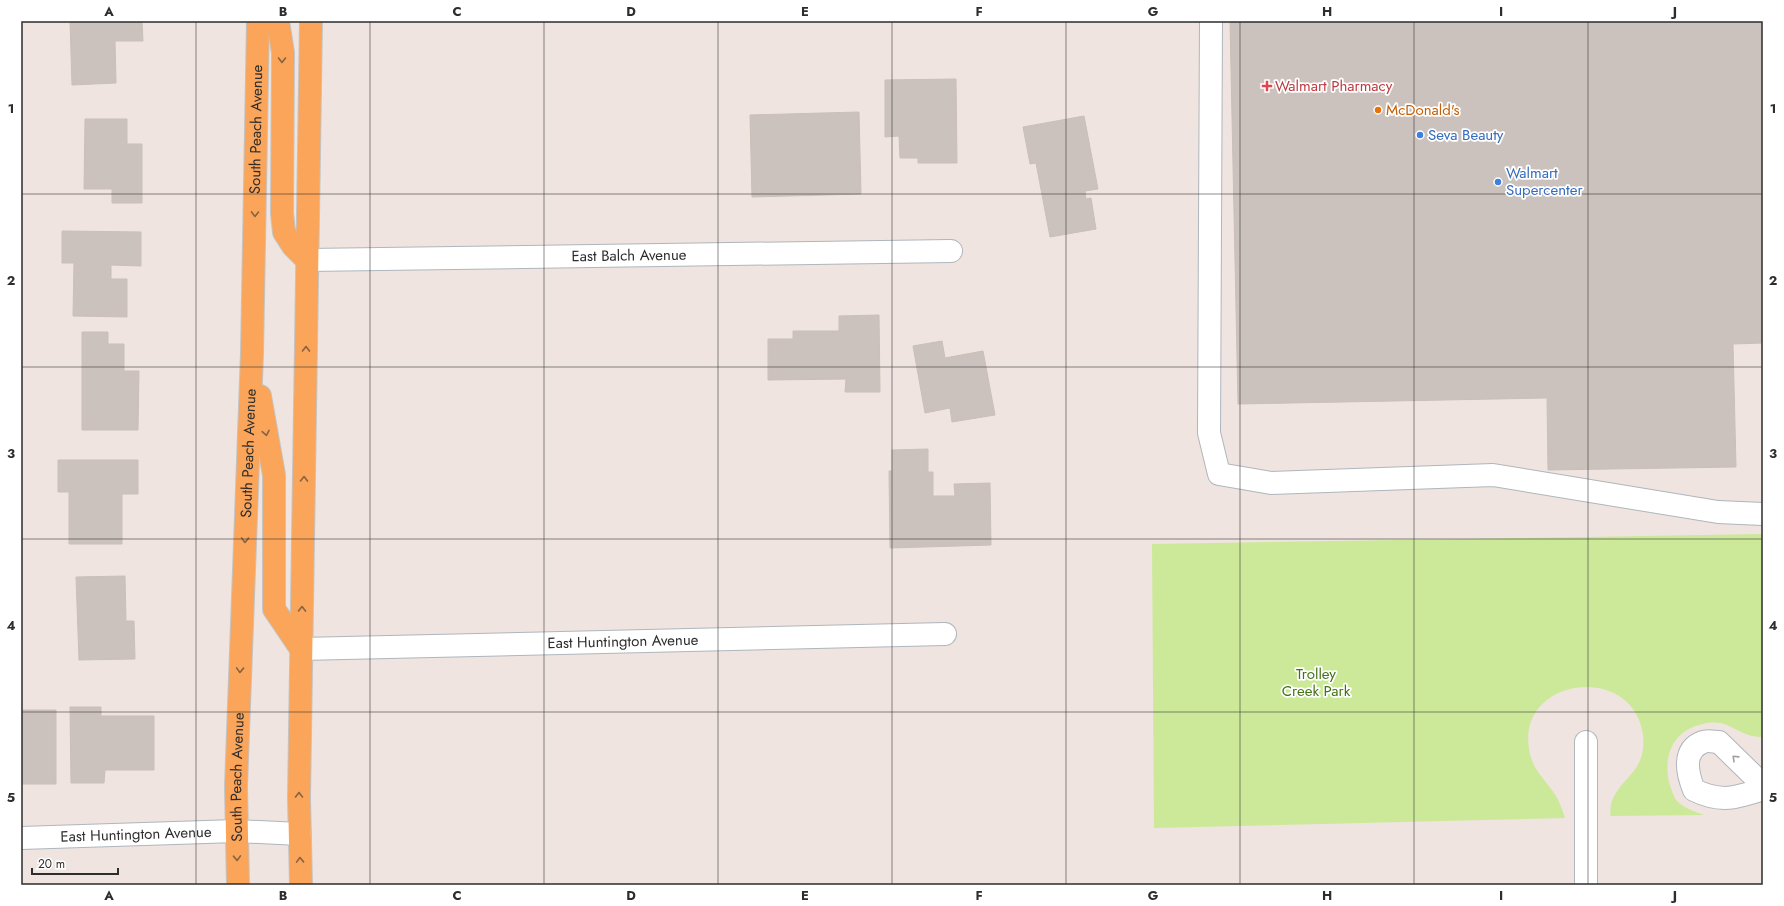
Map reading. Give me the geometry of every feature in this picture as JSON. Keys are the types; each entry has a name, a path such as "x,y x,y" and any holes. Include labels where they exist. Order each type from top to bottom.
{"main road":[{"name":"South Peach Avenue","path":"238,885 236,787 252,353 258,21"},
{"path":"278,21 282,53 282,213 284,232 293,246 307,260"},
{"path":"301,885 301,649 310,21"},
{"path":"252,353 274,475 274,609 301,649"}],"street":[{"path":"1211,21 1209,433 1219,474 1271,483 1493,475 1718,512 1763,514"},
{"name":"East Balch Avenue","path":"307,260 951,251"},
{"name":"East Huntington Avenue","path":"301,649 945,634"},
{"path":"1586,742 1586,885"},
{"path":"1763,785 1719,742 1704,742 1693,749 1686,764 1688,778 1694,790 1708,797 1730,799 1763,789"},
{"name":"East Huntington Avenue","path":"21,838 236,831 300,834"}],"green space":[{"name":"Trolley Creek Park","path":"1763,534 1763,737 1747,734 1720,723 1703,724 1693,727 1685,732 1678,738 1669,753 1669,782 1674,797 1683,806 1704,815 1610,816 1611,804 1615,795 1637,766 1641,758 1643,735 1635,712 1619,696 1599,688 1578,688 1557,694 1540,706 1530,725 1530,756 1538,772 1556,796 1565,818 1154,828 1152,544"}],"building":[{"path":"70,21 142,21 143,41 115,41 116,83 72,85"},
{"name":"Walmart Supercenter","path":"1230,21 1763,21 1763,343 1733,344 1736,467 1548,470 1547,398 1238,404"},
{"path":"956,79 957,163 918,163 918,158 900,158 899,136 885,137 885,80"},
{"path":"859,112 861,194 752,197 750,115"},
{"path":"1084,116 1098,189 1085,191 1086,199 1091,198 1096,229 1050,237 1036,163 1030,164 1023,127"},
{"path":"85,119 127,119 127,144 142,144 142,203 112,203 112,189 84,189"},
{"path":"62,231 141,232 141,266 111,265 111,279 127,279 127,317 73,316 74,263 62,263"},
{"path":"879,315 880,392 845,392 846,379 768,380 768,339 793,339 793,331 839,331 839,316"},
{"path":"82,332 108,332 108,344 124,344 124,371 139,371 138,430 82,430"},
{"path":"942,341 945,358 983,351 995,415 952,422 950,408 925,413 913,346"},
{"path":"928,449 928,472 933,472 933,496 955,496 954,484 990,483 991,545 890,548 889,471 892,471 892,450"},
{"path":"58,460 138,460 138,494 122,494 122,544 69,544 69,492 58,492"},
{"path":"125,576 126,621 134,621 135,659 79,660 76,577"},
{"path":"70,707 101,707 101,716 154,716 154,770 105,770 104,783 71,783"},
{"path":"21,710 56,710 56,784 21,784"}],"place":[{"name":"Walmart Pharmacy","path":"1267,86"},
{"name":"McDonald's","path":"1378,110"},
{"name":"Seva Beauty","path":"1420,135"},
{"name":"Walmart Supercenter","path":"1498,182"}]}
